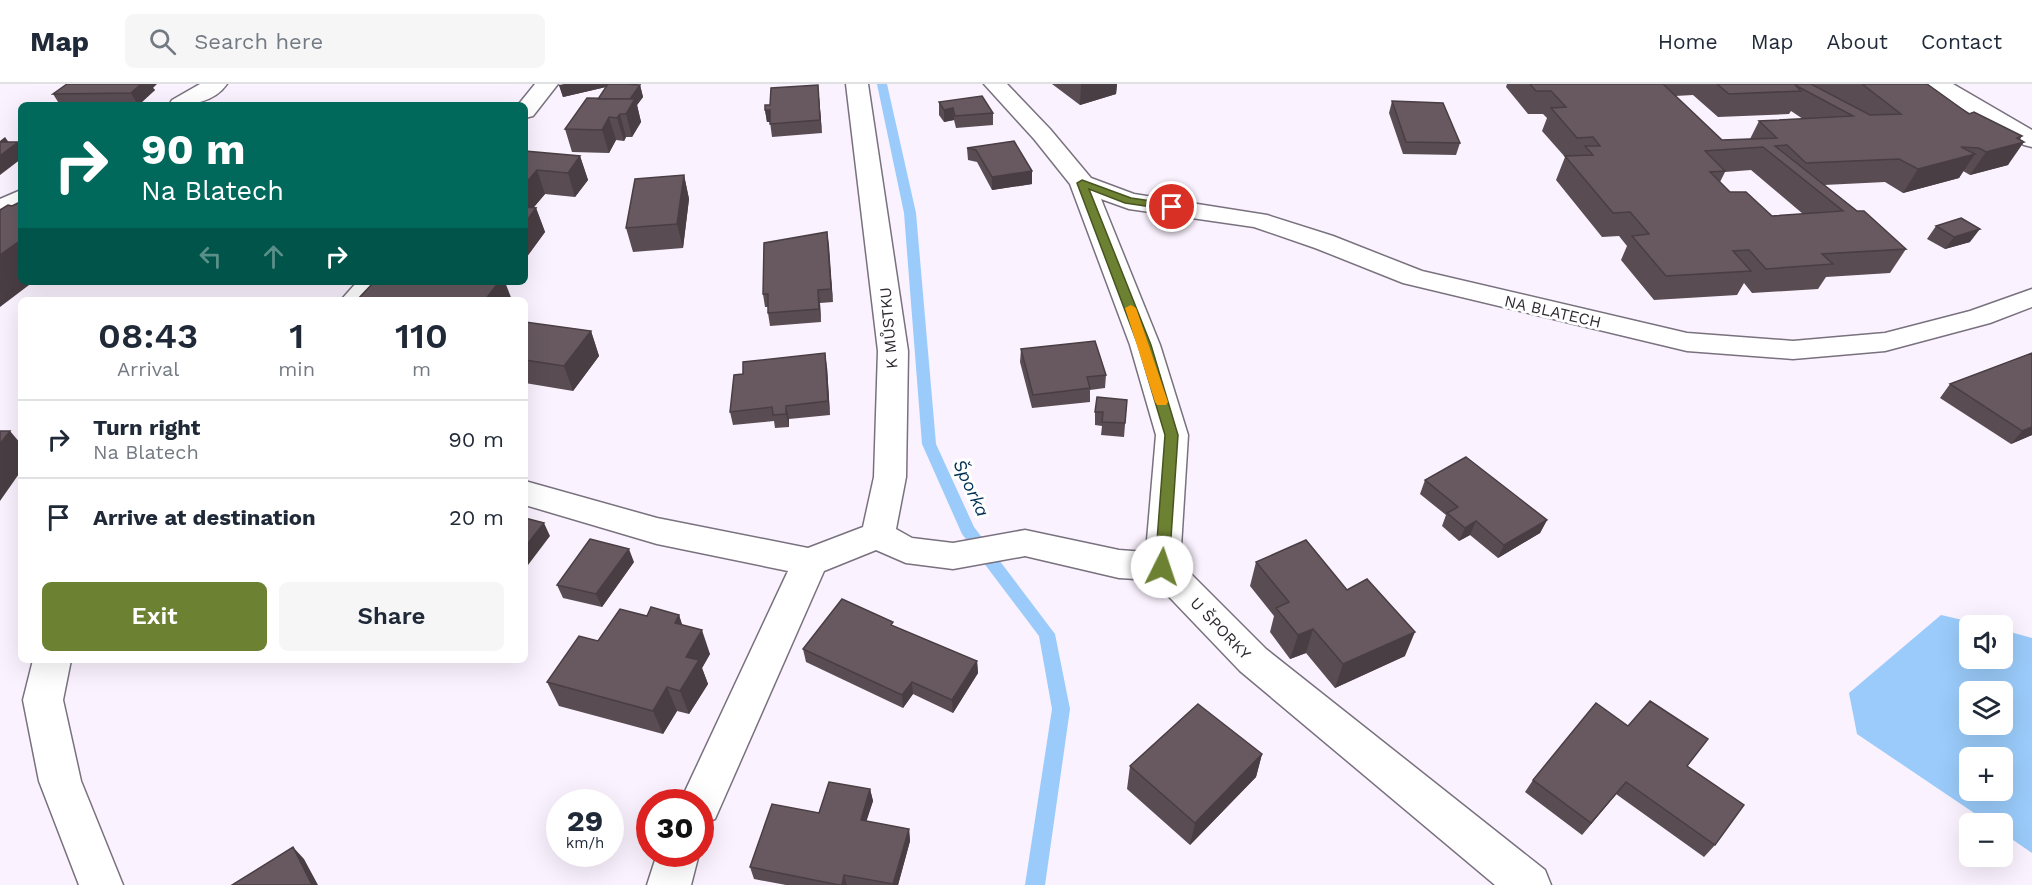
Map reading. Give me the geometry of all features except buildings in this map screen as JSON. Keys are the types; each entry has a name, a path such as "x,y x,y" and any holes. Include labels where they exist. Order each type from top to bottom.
{"street":[{"path":"185,102 216,84"},
{"path":"528,107 547,84"},
{"name":"K MŮSTKU","path":"857,84 893,351 890,477 878,535"},
{"path":"528,494 657,531 810,562 878,535 906,550 953,556 1025,543 1119,564 1162,567 1172,435 1144,345 1082,183 1042,134 995,84"},
{"path":"1937,84 2032,140"},
{"name":"NA BLATECH","path":"1082,183 1129,201 1258,220 1324,242 1413,277 1687,342 1793,350 1885,342 1980,317 2032,297"},
{"path":"0,209 18,199"},
{"path":"358,297 369,285"},
{"path":"707,789 810,562"},
{"name":"U ŠPORKY","path":"1162,567 1253,660 1528,885"},
{"path":"51,663 43,700 60,781 101,885"},
{"path":"669,885 674,867"}],"water":[{"path":"1941,615 1959,619 1959,669 2013,669 2013,633 2032,638 2032,853 2013,840 2013,813 1974,813 1857,734 1849,693"}],"waterway":[{"name":"Šporka","path":"882,84 910,213 929,444 968,530 1047,634 1061,709 1035,885"}],"slow traffic":[{"path":"1131,308 1162,402"}],"route":[{"path":"1162,567 1172,435 1144,345 1082,183 1129,201 1172,207"}]}
